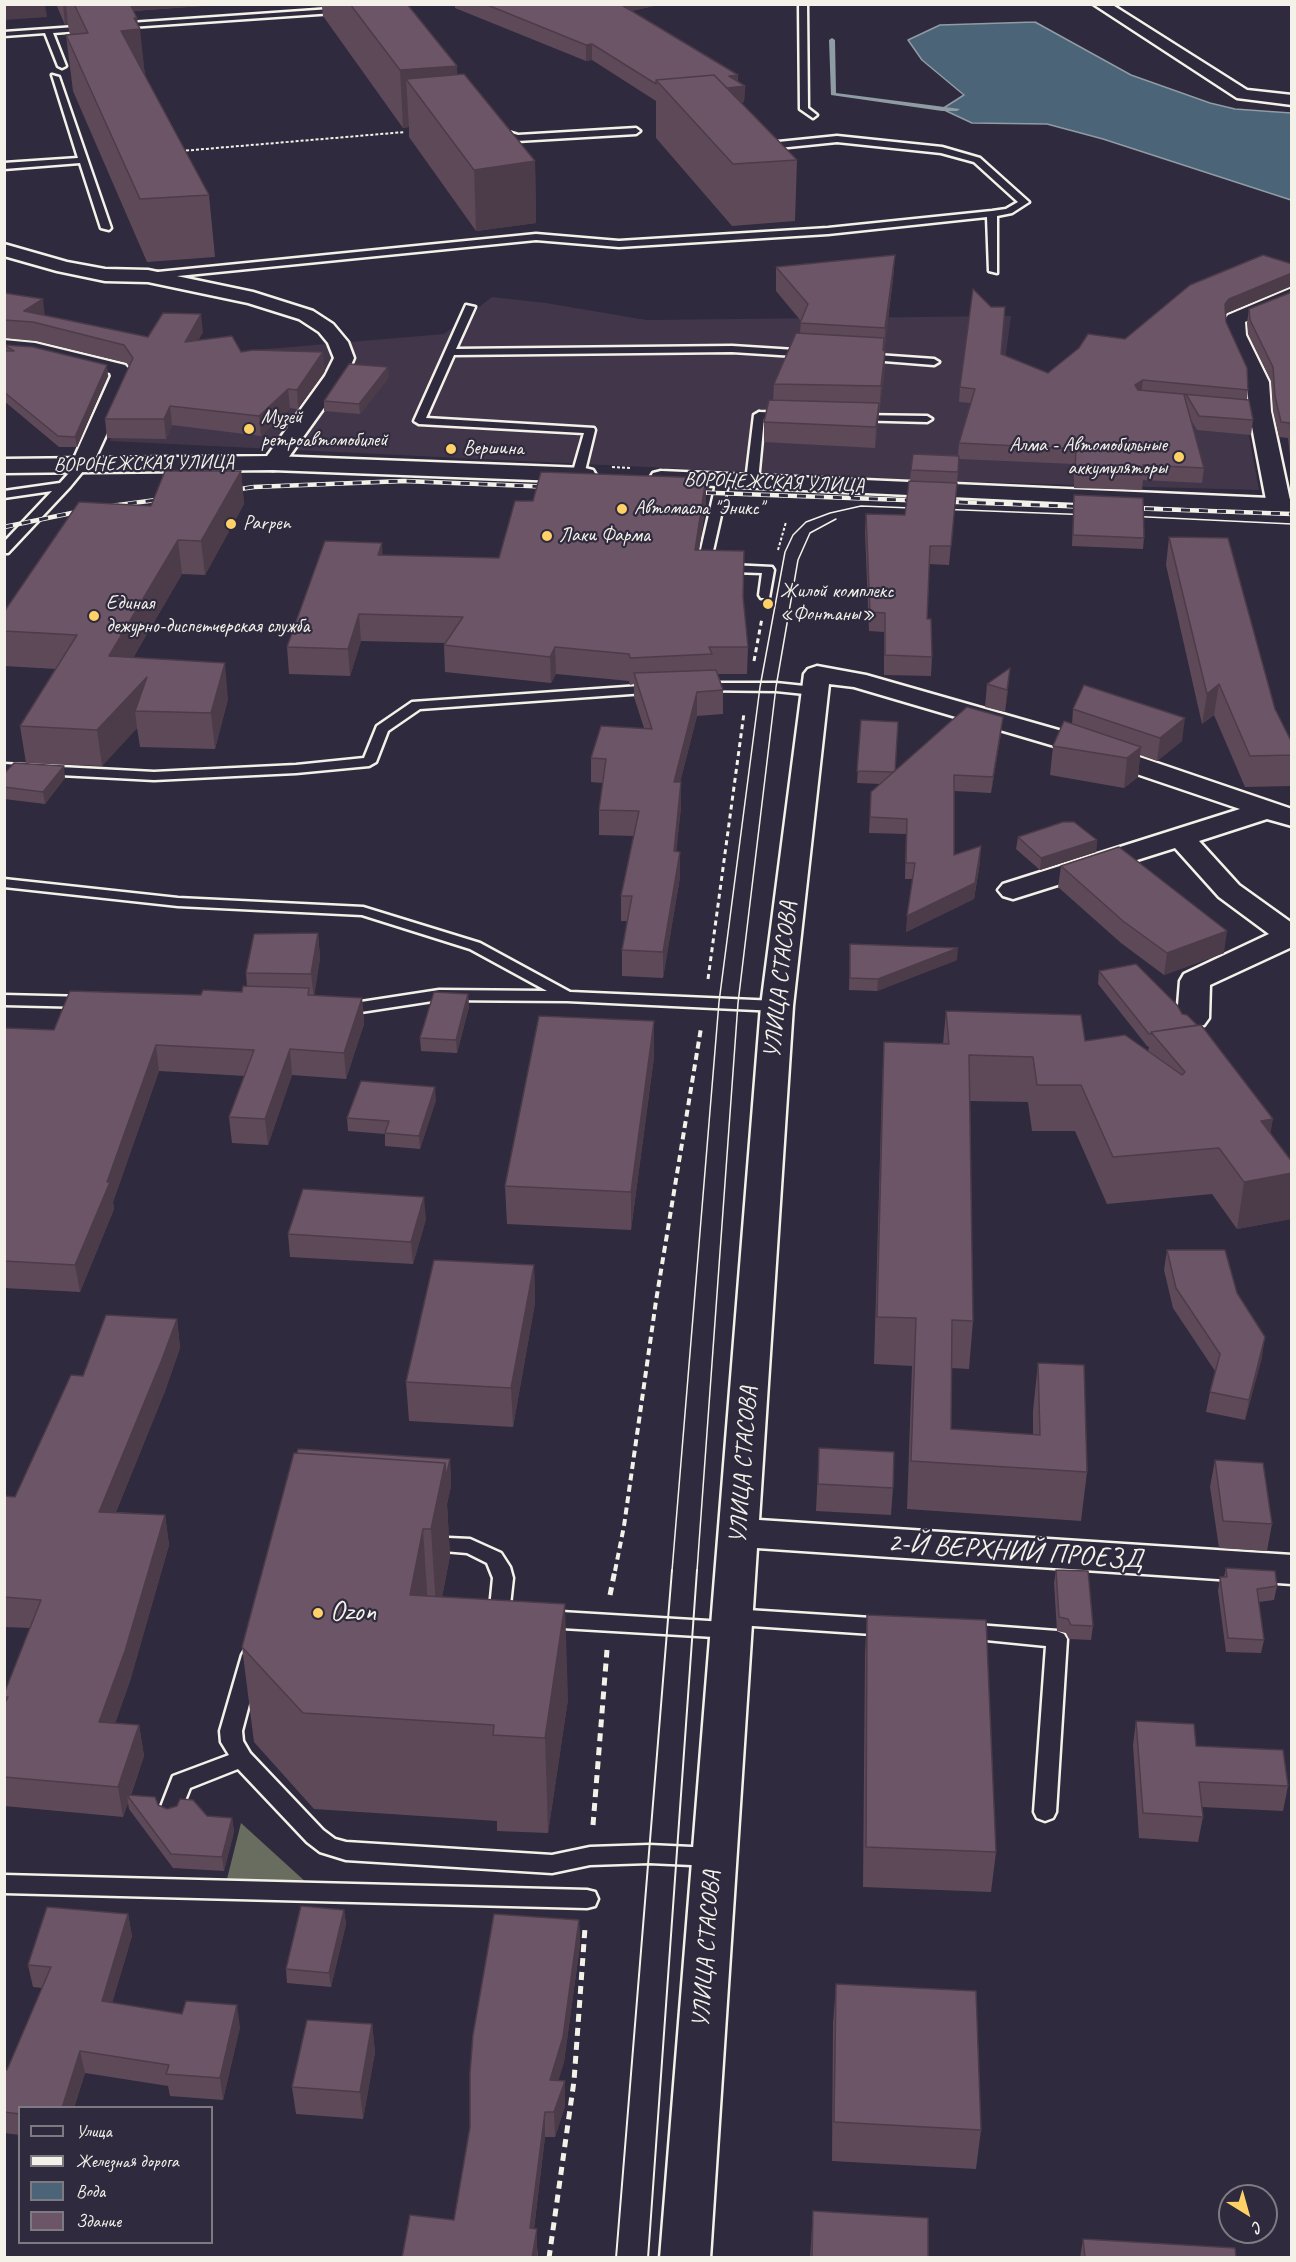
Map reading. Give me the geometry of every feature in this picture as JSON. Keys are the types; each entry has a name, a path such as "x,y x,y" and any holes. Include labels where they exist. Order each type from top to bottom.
{"street":[{"path":"1100,4 1243,94 1292,100"},
{"path":"4,250 64,267 105,275 148,276 254,298 306,315 326,328 338,342 344,358 335,377 273,463"},
{"path":"1285,505 1254,410 1258,382 1236,335 1235,319 1292,294"},
{"path":"4,346 35,349 118,369 122,375 82,465"},
{"name":"ВОРОНЕЖСКАЯ УЛИЦА","path":"4,466 273,463 601,476"},
{"name":"ВОРОНЕЖСКАЯ УЛИЦА","path":"636,477 1285,505"},
{"path":"816,682 857,680 1049,736 1279,814"},
{"name":"УЛИЦА СТАСОВА","path":"685,2258 777,1005 816,682"},
{"path":"1012,890 1180,837 1279,814"},
{"path":"1180,837 1229,891 1291,936 1195,981 1193,1018"},
{"name":"2-Й ВЕРХНИЙ ПРОЕЗД","path":"739,1533 1292,1570"}],"lane":[{"path":"803,4 804,109 813,115"},
{"path":"107,27 356,9"},
{"path":"4,34 96,28"},
{"path":"48,31 62,66"},
{"path":"55,77 106,228"},
{"path":"490,116 505,134 517,138 636,131"},
{"path":"485,126 497,124"},
{"path":"148,276 536,237 619,244 828,231 992,214 1009,211 1024,202 977,160 956,153 837,139 750,148"},
{"path":"4,166 83,160"},
{"path":"992,214 994,271"},
{"path":"470,307 419,421 590,430 578,475"},
{"path":"449,352 732,348 827,355"},
{"path":"850,356 934,362"},
{"path":"752,482 759,415 795,416"},
{"path":"843,417 927,420"},
{"path":"4,550 82,465"},
{"path":"723,480 703,567 768,570 765,595"},
{"path":"4,495 66,485"},
{"path":"687,687 749,687 816,682"},
{"path":"4,768 154,776 296,769 369,762 382,729 417,705 664,688"},
{"path":"4,883 178,902 363,911 475,946 567,996"},
{"path":"325,1006 361,1007 439,994 567,996 777,1005"},
{"path":"4,1000 99,1002"},
{"path":"402,1542 470,1546 494,1558 503,1578 500,1608 507,1614 609,1623 906,1629"},
{"path":"941,1631 1058,1639 1045,1812"},
{"path":"256,1638 231,1731 232,1742 242,1759 315,1836 328,1846 346,1851 552,1864 590,1856 649,1854 714,1857"},
{"path":"170,1812 181,1782 242,1759"},
{"path":"4,1884 587,1899"}],"path":[{"path":"178,152 405,132"},
{"path":"777,556 786,522"},
{"path":"590,1856 609,1602 624,1526 656,1301 705,1002 740,738 764,612"},
{"path":"549,2258 574,2081 587,1899"}],"shaded area":[{"path":"492,297 546,303 646,320 1011,316 1001,391 1245,414 1259,490 935,481 110,441 138,360 444,334"}],"green space":[{"path":"241,1823 308,1884 227,1879"}],"water":[{"path":"1035,22 1131,75 1210,103 1235,109 1291,113 1291,200 1103,139 1047,124 972,123 942,109 964,95 922,60 908,40 940,25"}],"building":[{"path":"74,4 130,4 140,29 121,31 209,195 140,199 66,35 88,33"},
{"path":"350,4 407,4 457,66 400,70"},
{"path":"485,4 620,4 738,75 729,76 745,86 727,88 714,75 656,80 656,84 592,44 586,45"},
{"path":"464,74 535,161 474,170 406,79"},
{"path":"714,75 797,160 733,164 656,80"},
{"path":"895,255 885,328 800,323 808,304 776,267"},
{"path":"1263,255 1292,264 1292,273 1229,299 1225,304 1226,322 1247,368 1248,390 1143,380 1135,385 1138,390 1185,394 1204,468 1143,465 1143,475 1075,472 1076,449 959,443 975,389 960,387 973,289 991,307 1005,307 1001,354 1048,373 1079,348 1088,334 1125,339 1190,285"},
{"path":"1292,292 1292,438 1290,423 1281,422 1275,396 1273,367 1250,320 1249,309"},
{"path":"4,293 43,299 24,311 148,337 163,313 201,314 185,342 232,336 241,352 253,350 323,352 297,390 288,389 259,416 170,406 164,419 105,419 133,358 124,345 33,322 4,320"},
{"path":"796,333 884,338 883,350 885,351 881,386 774,384"},
{"path":"4,345 33,347 107,365 75,437 58,436 4,392 4,351 14,351"},
{"path":"349,364 388,367 359,404 324,401"},
{"path":"1186,394 1249,400 1253,420 1199,416"},
{"path":"769,400 879,403 876,427 764,422"},
{"path":"913,454 959,456 958,472 911,470"},
{"path":"165,471 241,471 201,541 178,540 109,656 225,663 211,713 135,711 147,677 97,730 20,726 77,635 4,631 4,612 79,502 151,506"},
{"path":"541,472 706,478 695,550 744,551 743,597 748,647 709,647 712,654 630,658 629,654 555,647 550,657 444,645 463,617 359,614 348,649 287,647 325,541 382,543 378,555 499,558 515,501 533,501"},
{"path":"909,481 957,483 951,546 930,546 927,619 931,619 932,657 885,655 885,613 870,612 866,514 905,515"},
{"path":"1074,495 1143,498 1144,538 1073,535"},
{"path":"1169,537 1228,538 1275,709 1292,743 1292,755 1250,756 1219,684 1207,694"},
{"path":"1010,668 1007,690 987,684"},
{"path":"716,670 723,690 697,692 674,782 681,782 674,851 680,852 663,952 622,950 632,896 621,896 639,811 599,810 606,759 591,758 601,726 652,729 634,673"},
{"path":"1084,685 1185,718 1160,738 1073,709"},
{"path":"967,707 1003,717 993,777 954,775 954,855 981,846 975,883 907,916 915,863 906,863 907,819 870,817 871,792"},
{"path":"861,720 898,722 895,771 857,771"},
{"path":"1064,721 1141,747 1127,758 1053,746"},
{"path":"14,763 64,766 43,792 4,787 4,774"},
{"path":"1063,822 1074,822 1097,840 1041,858 1018,837"},
{"path":"1119,847 1227,931 1167,953 1123,921 1061,866"},
{"path":"318,933 311,974 246,973 254,934"},
{"path":"850,944 958,948 878,979 850,978"},
{"path":"1136,964 1177,1005 1182,1014 1187,1015 1197,1025 1149,1034 1099,971"},
{"path":"243,986 309,988 308,995 362,998 344,1053 290,1049 265,1119 229,1117 254,1050 156,1045 107,1182 110,1182 75,1265 4,1261 4,1028 54,1030 70,991 201,995 203,990 242,992"},
{"path":"434,992 468,994 456,1040 420,1038"},
{"path":"946,1011 1081,1015 1085,1041 1125,1035 1182,1075 1185,1072 1151,1032 1201,1025 1273,1119 1261,1121 1292,1162 1292,1173 1244,1182 1219,1148 1113,1157 1081,1085 1037,1085 1033,1057 969,1055 973,1321 952,1320 951,1429 1040,1435 1038,1363 1084,1365 1087,1472 911,1461 916,1318 877,1317 884,1042 949,1044"},
{"path":"539,1016 654,1021 631,1192 505,1186"},
{"path":"361,1081 435,1087 419,1136 385,1133 389,1121 347,1118"},
{"path":"303,1189 424,1197 411,1242 288,1234"},
{"path":"1167,1250 1225,1250 1237,1293 1265,1337 1249,1400 1210,1392 1220,1354 1176,1288"},
{"path":"434,1260 534,1265 511,1388 406,1382"},
{"path":"106,1315 177,1319 99,1512 165,1515 125,1651 99,1722 139,1725 118,1787 4,1777 4,1705 8,1697 4,1697 4,1694 41,1600 4,1597 4,1496 15,1497 71,1375 83,1376"},
{"path":"819,1448 894,1452 893,1488 818,1484"},
{"path":"298,1449 450,1459 446,1477 445,1463 297,1453"},
{"path":"294,1453 445,1463 431,1529 423,1529 410,1595 565,1604 545,1738 493,1735 494,1725 303,1713 242,1647"},
{"path":"1215,1460 1263,1463 1272,1524 1223,1521"},
{"path":"1226,1568 1275,1571 1277,1586 1257,1589 1264,1640 1228,1638 1220,1577 1227,1577"},
{"path":"1056,1570 1088,1571 1093,1626 1071,1625 1068,1619 1059,1617"},
{"path":"867,1615 986,1620 996,1852 866,1847"},
{"path":"1136,1721 1194,1724 1196,1746 1283,1750 1288,1786 1199,1782 1203,1817 1143,1813"},
{"path":"127,1795 155,1797 158,1805 167,1809 177,1806 180,1799 193,1800 207,1816 232,1818 222,1857 171,1854"},
{"path":"301,1906 344,1910 329,1973 286,1969"},
{"path":"47,1907 128,1914 102,2001 182,2014 186,2001 237,2005 220,2078 166,2074 169,2065 80,2051 63,2106 18,2106 18,2114 4,2112 4,2069 7,2070 51,1967 28,1965"},
{"path":"494,1914 579,1920 563,2037 550,2080 565,2081 554,2112 545,2112 530,2228 537,2229 532,2258 402,2258 410,2215 454,2220 470,2127 473,2035"},
{"path":"836,1984 976,1991 981,2130 834,2122"},
{"path":"307,2020 372,2024 360,2092 292,2087"},
{"path":"813,2211 928,2218 928,2258 812,2258"},
{"path":"1083,2239 1235,2248 1236,2258 1085,2258"}],"waterway":[{"path":"832,40 833,94 942,109 957,109"}],"tram line":[{"path":"672,1571 719,1002 760,687 785,552 793,535 806,522 830,513 861,506 1091,515"},
{"path":"1127,516 1292,524"},
{"path":"697,1571 738,1003 776,687 798,560 810,533 836,519"},
{"path":"616,2258 672,1570"},
{"path":"648,2258 697,1570"}],"railway":[{"path":"227,491 254,487 404,481 554,487"},
{"path":"689,492 1091,507"},
{"path":"4,527 96,508 171,498"},
{"path":"1127,508 1292,514"}],"place":[{"name":"Музей ретроавтомобилей","path":"249,429"},
{"name":"Вершина","path":"451,449"},
{"name":"Алма - Автомобильные аккумуляторы","path":"1179,457"},
{"name":"Автомасла \"Эникс\"","path":"622,509"},
{"name":"Parpen","path":"231,524"},
{"name":"Лаки Фарма","path":"547,536"},
{"name":"Жилой комплекс «Фонтаны»","path":"768,604"},
{"name":"Единая дежурно-диспетчерская служба","path":"94,616"},
{"name":"Ozon","path":"318,1613"}]}
